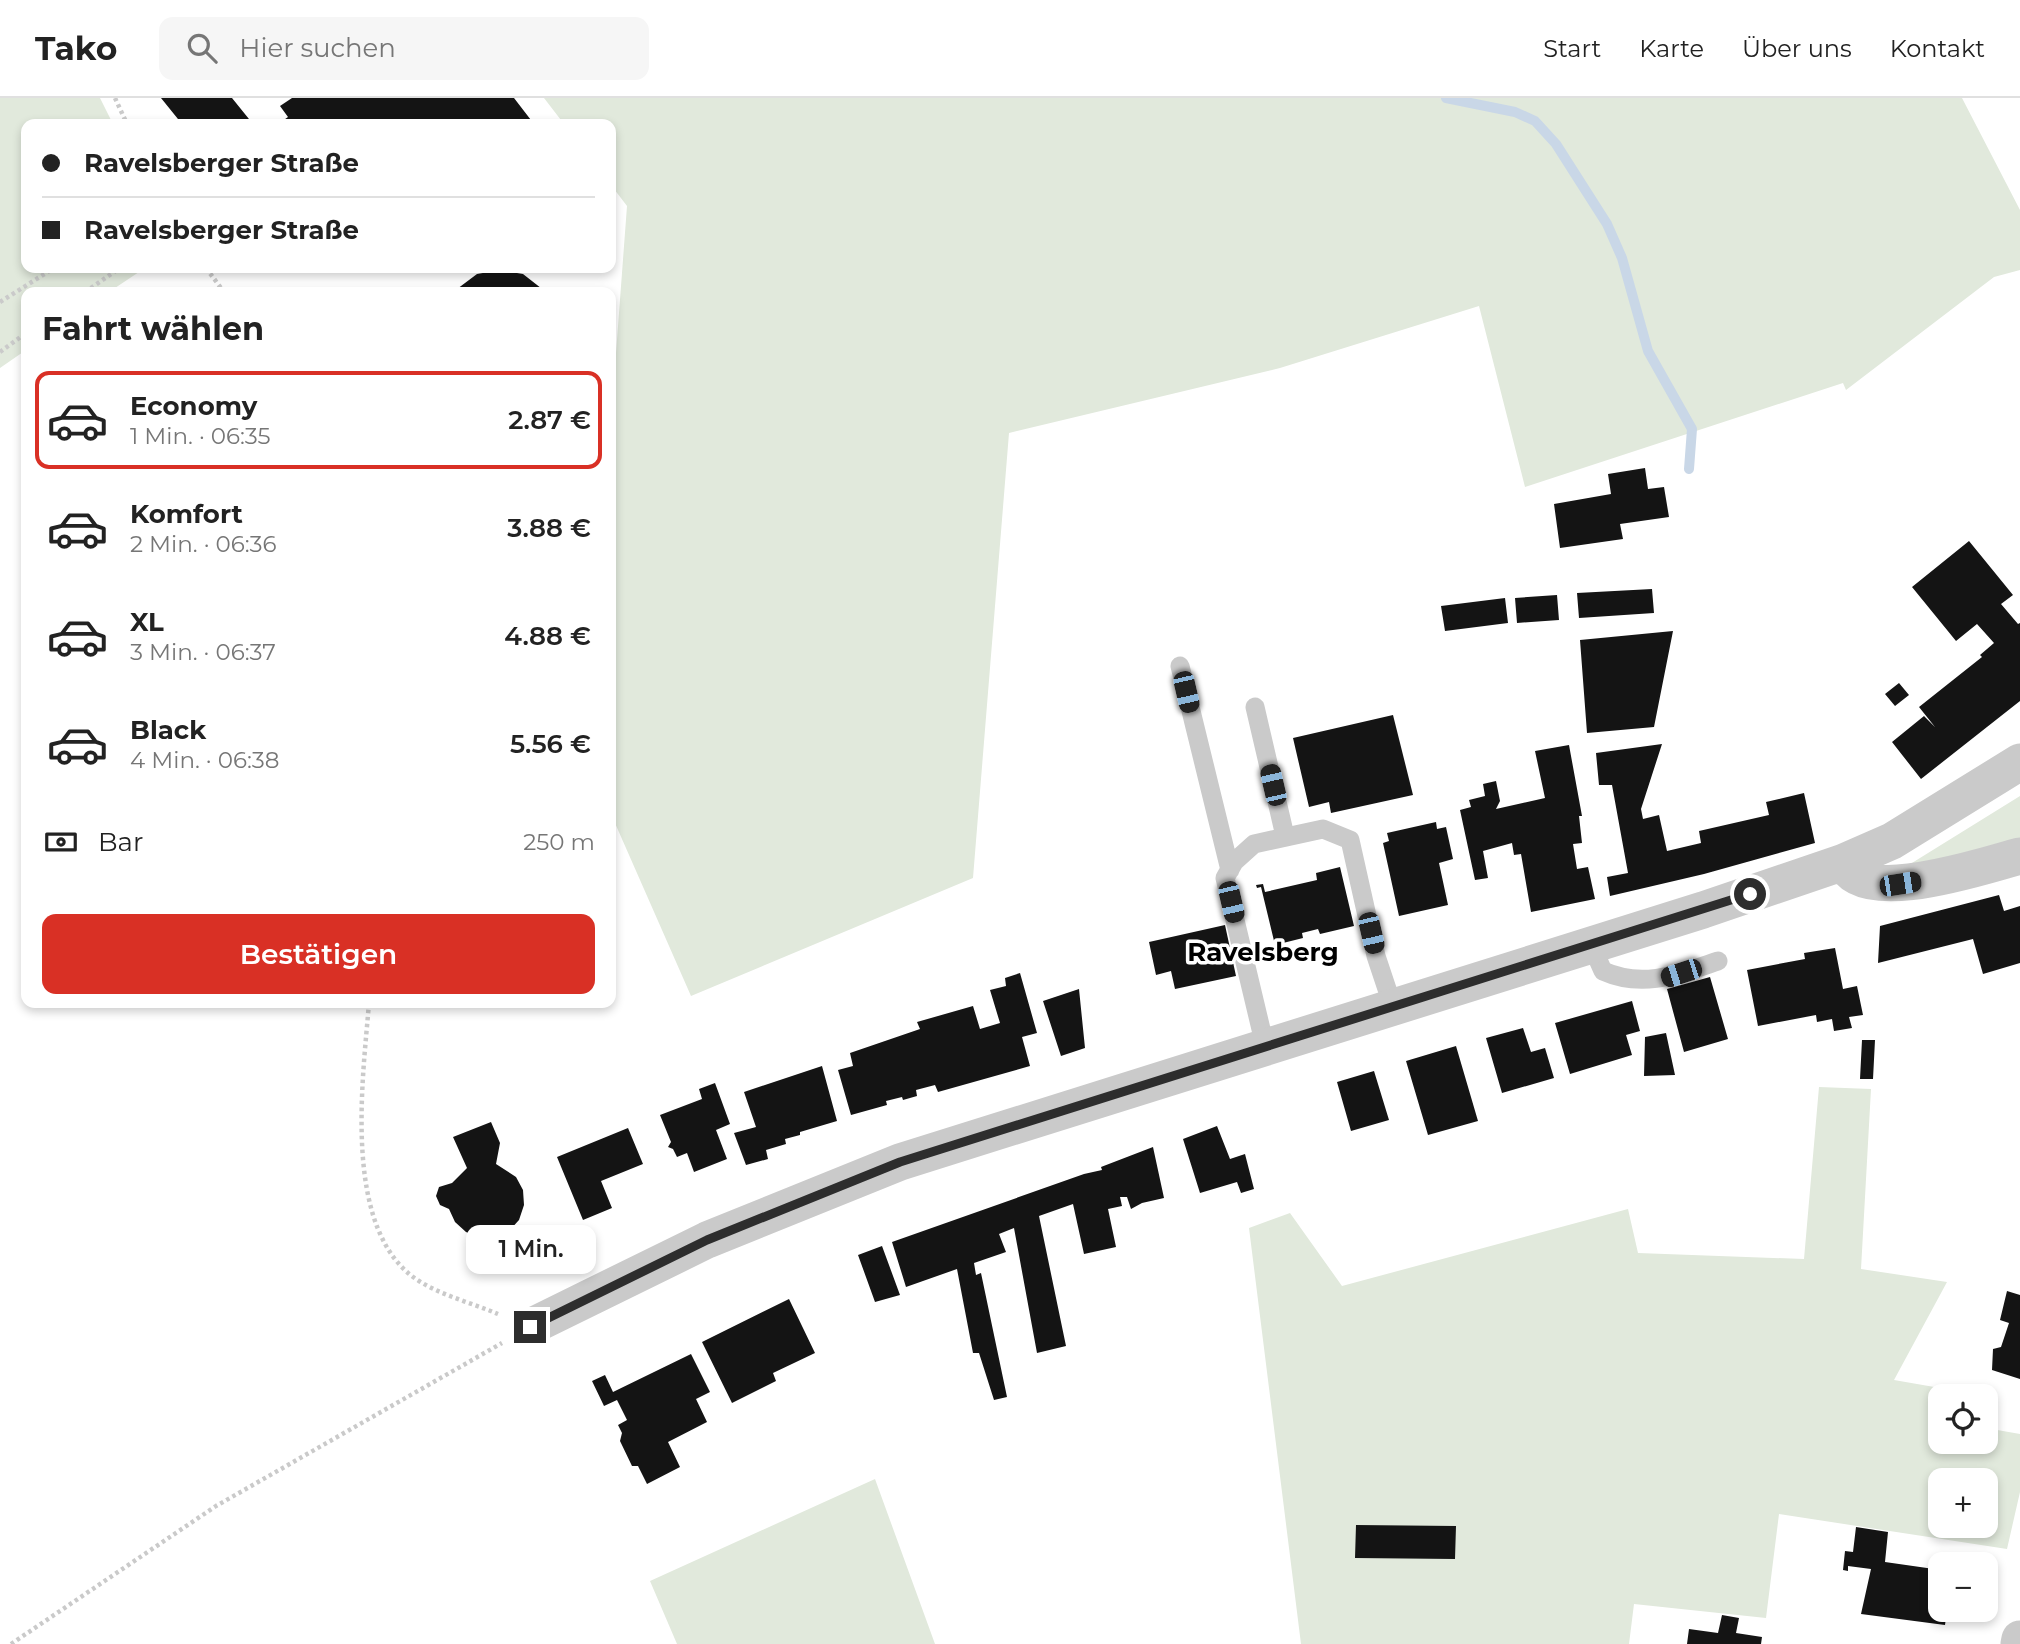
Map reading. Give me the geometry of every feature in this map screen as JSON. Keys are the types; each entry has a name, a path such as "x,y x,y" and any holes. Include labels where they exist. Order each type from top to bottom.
{"street":[{"path":"530,1327 707,1240 900,1162 1844,862 1892,841 2020,762"},
{"path":"1844,862 1847,869 1859,878 1900,884 2020,856"}],"lane":[{"path":"1180,666 1230,870"},
{"path":"1255,708 1285,836"},
{"path":"1265,1046 1225,878 1234,862 1254,844 1323,829 1350,840 1376,956 1393,1007"},
{"path":"1591,944 1603,971 1622,980 1662,979 1718,961"}],"path":[{"path":"115,98 125,119"},
{"path":"24,287 46,273"},
{"path":"92,287 113,273"},
{"path":"0,302 21,289"},
{"path":"0,352 21,337"},
{"path":"369,1008 361,1154 369,1196 383,1237 397,1259 418,1280 530,1327"},
{"path":"11,1644 216,1506 530,1327"}],"shaded area":[{"path":"0,98 100,98 110,119 21,119 21,273 138,273 116,287 21,287 21,353 0,368"},
{"path":"544,98 1962,98 2020,210 2020,270 1994,277 1846,390 1843,383 1525,487 1479,306 1280,368 1009,433 973,878 691,996 616,825 616,353 627,206 616,192 616,119 560,119"},
{"path":"2020,796 2020,840 1899,871"},
{"path":"1819,1087 1871,1089 1861,1269 1947,1282 1894,1380 1928,1386 1928,1454 1998,1454 1998,1430 2020,1434 2020,1492 2007,1549 1935,1538 1998,1538 1998,1468 1928,1468 1928,1537 1779,1514 1766,1618 1634,1604 1629,1644 1301,1644 1249,1228 1290,1213 1342,1286 1628,1209 1638,1253 1804,1259"},
{"path":"875,1479 935,1644 677,1644 650,1581"}],"building":[{"path":"161,98 232,98 249,119 178,119"},
{"path":"292,98 514,98 530,119 285,119 288,117 280,106"},
{"path":"477,274 523,274 540,287 460,287"},
{"path":"1645,468 1648,489 1664,487 1669,517 1620,524 1623,539 1560,548 1554,504 1611,494 1608,474"},
{"path":"1969,541 2013,595 2001,604 2018,624 2020,623 2020,701 1921,779 1892,742 1924,716 1935,727 1919,707 1982,657 1980,655 1994,643 1977,624 1956,641 1912,587"},
{"path":"1652,589 1654,613 1579,618 1577,593"},
{"path":"1557,595 1559,620 1517,623 1515,598"},
{"path":"1505,598 1508,623 1445,631 1441,606"},
{"path":"1673,631 1654,727 1587,733 1580,640"},
{"path":"1899,683 1909,695 1895,706 1885,694"},
{"path":"1393,715 1413,795 1331,813 1329,802 1309,807 1293,738"},
{"path":"1662,744 1641,809 1643,819 1659,815 1667,851 1701,843 1699,831 1769,815 1766,802 1804,793 1815,843 1704,874 1610,896 1607,877 1628,873 1612,785 1599,785 1596,753"},
{"path":"1569,745 1582,816 1579,816 1582,843 1573,844 1577,869 1588,867 1595,899 1531,912 1521,854 1514,855 1512,843 1483,851 1488,878 1475,880 1460,810 1471,807 1469,800 1485,796 1483,784 1496,781 1500,801 1496,809 1545,798 1535,751"},
{"path":"1436,822 1437,829 1446,827 1453,859 1439,863 1448,905 1399,916 1383,843 1389,841 1387,833"},
{"path":"1340,867 1354,926 1320,934 1318,929 1302,933 1303,938 1275,945 1261,887 1257,888 1256,885 1263,884 1265,892 1317,880 1316,873"},
{"path":"1999,895 2004,911 2020,906 2020,963 1983,974 1973,939 1878,963 1880,926"},
{"path":"1225,925 1236,976 1175,989 1171,971 1156,975 1149,942"},
{"path":"1835,948 1843,989 1857,986 1863,1015 1849,1017 1852,1028 1834,1031 1832,1019 1817,1022 1816,1015 1758,1026 1747,970 1805,959 1804,953"},
{"path":"1020,973 1037,1033 1022,1037 1030,1066 938,1092 935,1085 916,1090 917,1096 886,1101 887,1105 851,1115 838,1070 853,1066 850,1053 920,1029 917,1022 973,1006 980,1029 1000,1023 990,990 1006,986 1005,978"},
{"path":"1710,977 1728,1039 1684,1052 1667,989"},
{"path":"1079,989 1085,1048 1061,1056 1043,1001"},
{"path":"1632,1001 1640,1031 1626,1035 1632,1055 1570,1074 1555,1023"},
{"path":"1523,1028 1531,1052 1545,1048 1554,1078 1502,1093 1486,1038"},
{"path":"1666,1033 1675,1075 1644,1076 1645,1037"},
{"path":"1862,1040 1875,1040 1873,1079 1860,1079"},
{"path":"1456,1046 1478,1121 1428,1135 1406,1061"},
{"path":"822,1066 837,1121 785,1139 786,1144 766,1150 768,1159 746,1165 734,1133 756,1127 744,1092"},
{"path":"1374,1071 1389,1120 1351,1131 1337,1082"},
{"path":"715,1083 730,1124 716,1130 727,1159 694,1172 687,1153 677,1157 673,1149 668,1147 671,1142 660,1115 702,1099 699,1089"},
{"path":"491,1122 500,1143 496,1164 516,1177 523,1190 524,1205 519,1220 509,1231 495,1237 480,1238 466,1232 455,1222 449,1209 440,1205 436,1196 439,1187 452,1183 467,1168 453,1137"},
{"path":"1217,1126 1230,1159 1245,1154 1254,1189 1241,1193 1237,1182 1200,1193 1183,1139"},
{"path":"628,1128 643,1164 601,1181 612,1208 583,1220 557,1157"},
{"path":"1153,1147 1164,1198 1142,1203 1131,1209 1127,1197 1120,1197 1122,1206 1108,1209 1116,1247 1084,1254 1073,1204 1039,1216 1066,1346 1037,1353 1014,1228 999,1234 1006,1252 974,1263 976,1275 981,1273 1007,1397 994,1400 979,1353 973,1353 957,1269 906,1287 892,1242 1102,1170 1101,1167"},
{"path":"882,1246 900,1295 875,1302 858,1255"},
{"path":"2007,1291 2020,1295 2020,1379 1992,1370 1993,1349 2001,1347 2009,1323 2000,1320"},
{"path":"789,1299 815,1353 773,1373 776,1381 732,1403 702,1342"},
{"path":"691,1354 710,1392 696,1399 707,1422 668,1442 680,1467 647,1484 638,1466 632,1466 620,1441 622,1433 618,1425 627,1420 617,1400 604,1406 592,1381 605,1375 613,1392"},
{"path":"1356,1525 1456,1526 1455,1559 1355,1558"},
{"path":"1856,1527 1888,1532 1885,1562 1928,1568 1928,1622 1945,1622 1945,1625 1861,1614 1871,1569 1848,1566 1848,1571 1843,1570 1845,1551 1853,1552"},
{"path":"1722,1615 1739,1618 1736,1633 1762,1637 1761,1644 1687,1644 1689,1629 1718,1633"}],"waterway":[{"path":"1446,98 1515,112 1535,121 1556,144 1607,224 1622,258 1648,351 1692,429 1689,469"}],"district":[{"name":"Ravelsberg","path":"1263,952"}],"route":[{"path":"530,1327 707,1240 900,1162 1750,894"}]}
